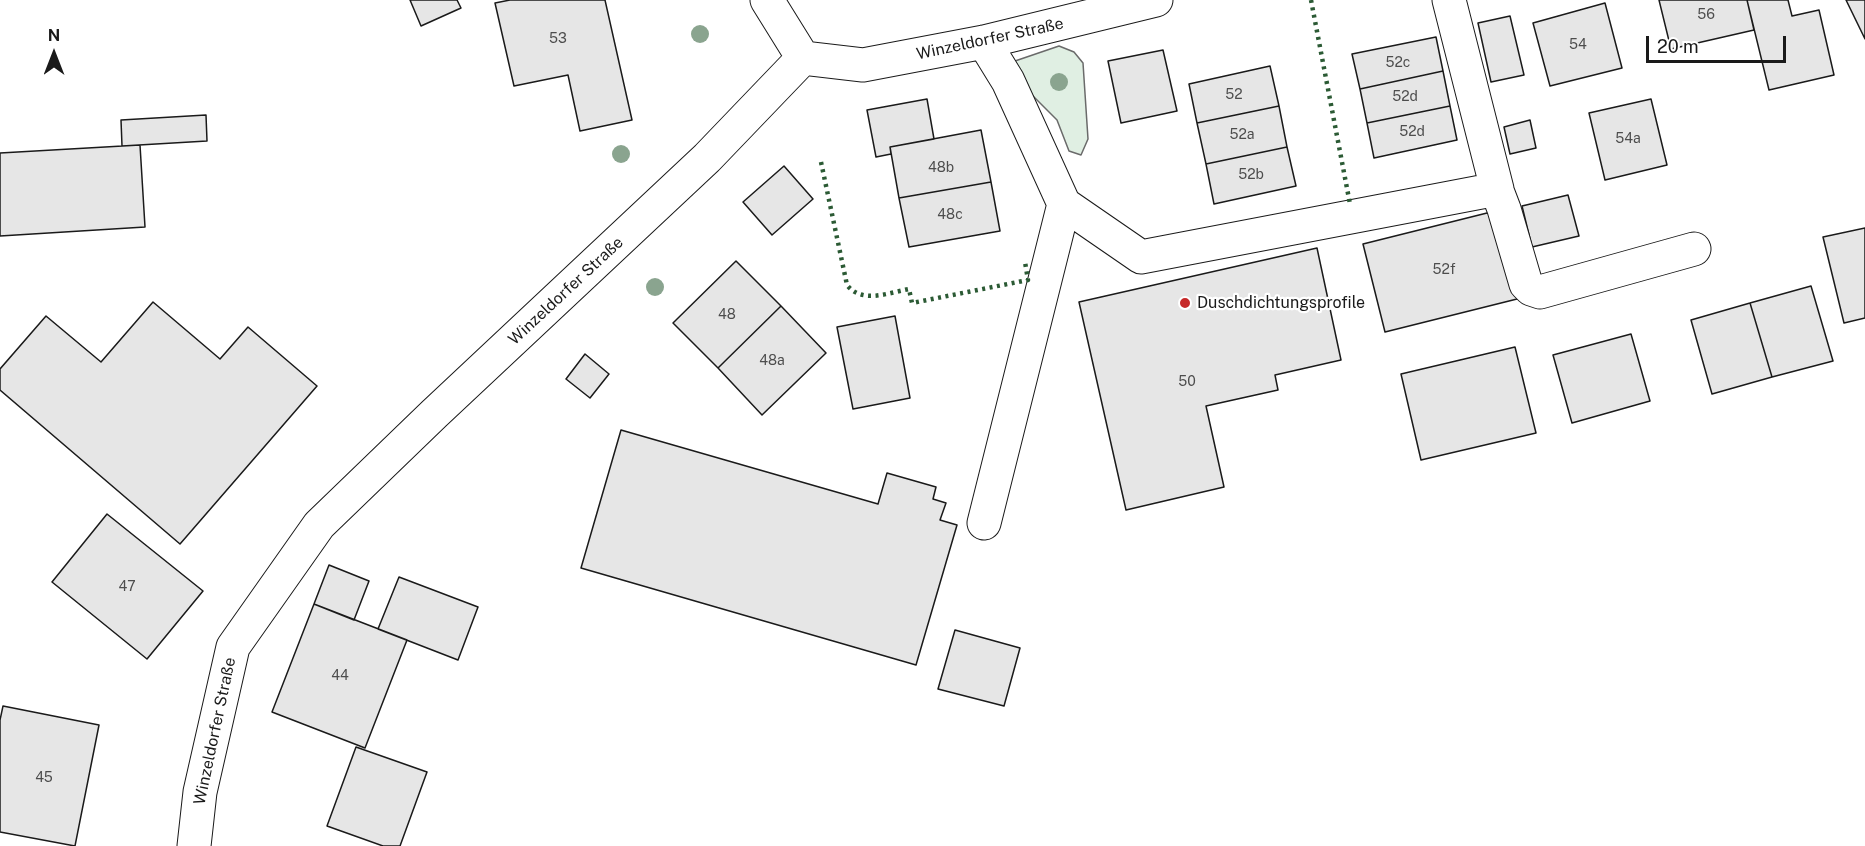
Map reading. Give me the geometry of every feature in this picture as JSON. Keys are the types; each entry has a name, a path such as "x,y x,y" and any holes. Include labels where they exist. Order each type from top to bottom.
{"street":[{"path":"767,0 803,58"},
{"name":"Winzeldorfer Straße","path":"194,846 200,792 232,647 320,525 434,414 707,158 803,58 863,65 984,42 1156,0"},
{"path":"1449,0 1496,188 1526,284 1531,289 1540,292 1694,249"},
{"path":"984,42 1008,81 1064,204 1141,257 1496,188"},
{"path":"984,524 1064,204"}],"green space":[{"path":"1059,46 1074,52 1083,63 1088,139 1081,155 1069,151 1057,120 1031,94 1015,61"}],"building":[{"path":"410,0 457,0 461,8 421,26"},
{"path":"510,0 605,0 632,120 580,131 568,75 514,86 495,3"},
{"path":"1659,0 1747,0 1754,30 1671,49"},
{"path":"1747,0 1788,0 1792,16 1819,10 1834,75 1769,90"},
{"path":"1846,0 1865,0 1865,39"},
{"path":"1605,3 1622,68 1550,86 1533,23"},
{"path":"1510,16 1524,75 1491,82 1478,23"},
{"path":"1436,37 1443,71 1360,89 1352,54"},
{"path":"1163,50 1177,111 1121,123 1108,61"},
{"path":"1270,66 1279,106 1197,123 1189,84"},
{"path":"1443,71 1450,106 1367,123 1360,89"},
{"path":"927,99 934,139 890,147 891,154 876,157 867,110"},
{"path":"1651,99 1667,165 1605,180 1589,113"},
{"path":"1279,106 1287,147 1206,164 1197,123"},
{"path":"1450,106 1457,140 1374,158 1367,123"},
{"path":"206,115 207,141 122,146 121,120"},
{"path":"1530,120 1536,148 1510,154 1504,127"},
{"path":"981,130 991,182 899,198 890,147"},
{"path":"140,145 145,227 0,236 0,153"},
{"path":"1287,147 1296,186 1214,204 1206,164"},
{"path":"784,166 813,199 772,235 743,202"},
{"path":"991,182 1000,231 909,247 899,198"},
{"path":"1568,195 1579,236 1532,247 1522,206"},
{"path":"1503,209 1525,297 1385,332 1363,244"},
{"path":"1865,228 1865,318 1844,323 1823,237"},
{"path":"1317,248 1341,360 1275,375 1278,390 1206,406 1224,487 1126,510 1079,302"},
{"path":"736,261 781,306 718,368 673,323"},
{"path":"1811,286 1833,361 1772,377 1750,303"},
{"path":"153,302 220,359 248,327 317,386 180,544 0,390 0,369 46,316 101,362"},
{"path":"1750,303 1772,377 1712,394 1691,320"},
{"path":"781,306 826,353 762,415 718,368"},
{"path":"895,316 910,398 853,409 837,327"},
{"path":"1631,334 1650,401 1572,423 1553,355"},
{"path":"1515,347 1536,433 1421,460 1401,374"},
{"path":"585,354 609,374 590,398 566,379"},
{"path":"621,430 878,504 887,473 936,487 933,499 946,503 940,520 957,525 916,665 581,568"},
{"path":"107,514 203,591 147,659 52,582"},
{"path":"329,565 369,581 354,620 314,604"},
{"path":"399,577 478,607 458,660 378,629"},
{"path":"314,604 407,640 365,748 272,712"},
{"path":"955,630 1020,648 1004,706 938,689"},
{"path":"3,706 99,725 75,846 0,832 0,720"},
{"path":"356,747 427,772 400,846 383,846 327,826"}],"hedge":[{"path":"1311,0 1350,204"},
{"path":"821,162 847,285 853,291 876,296 909,289 912,303 1028,280 1025,262"}],"place":[{"name":"Duschdichtungsprofile","path":"1185,303"}]}
